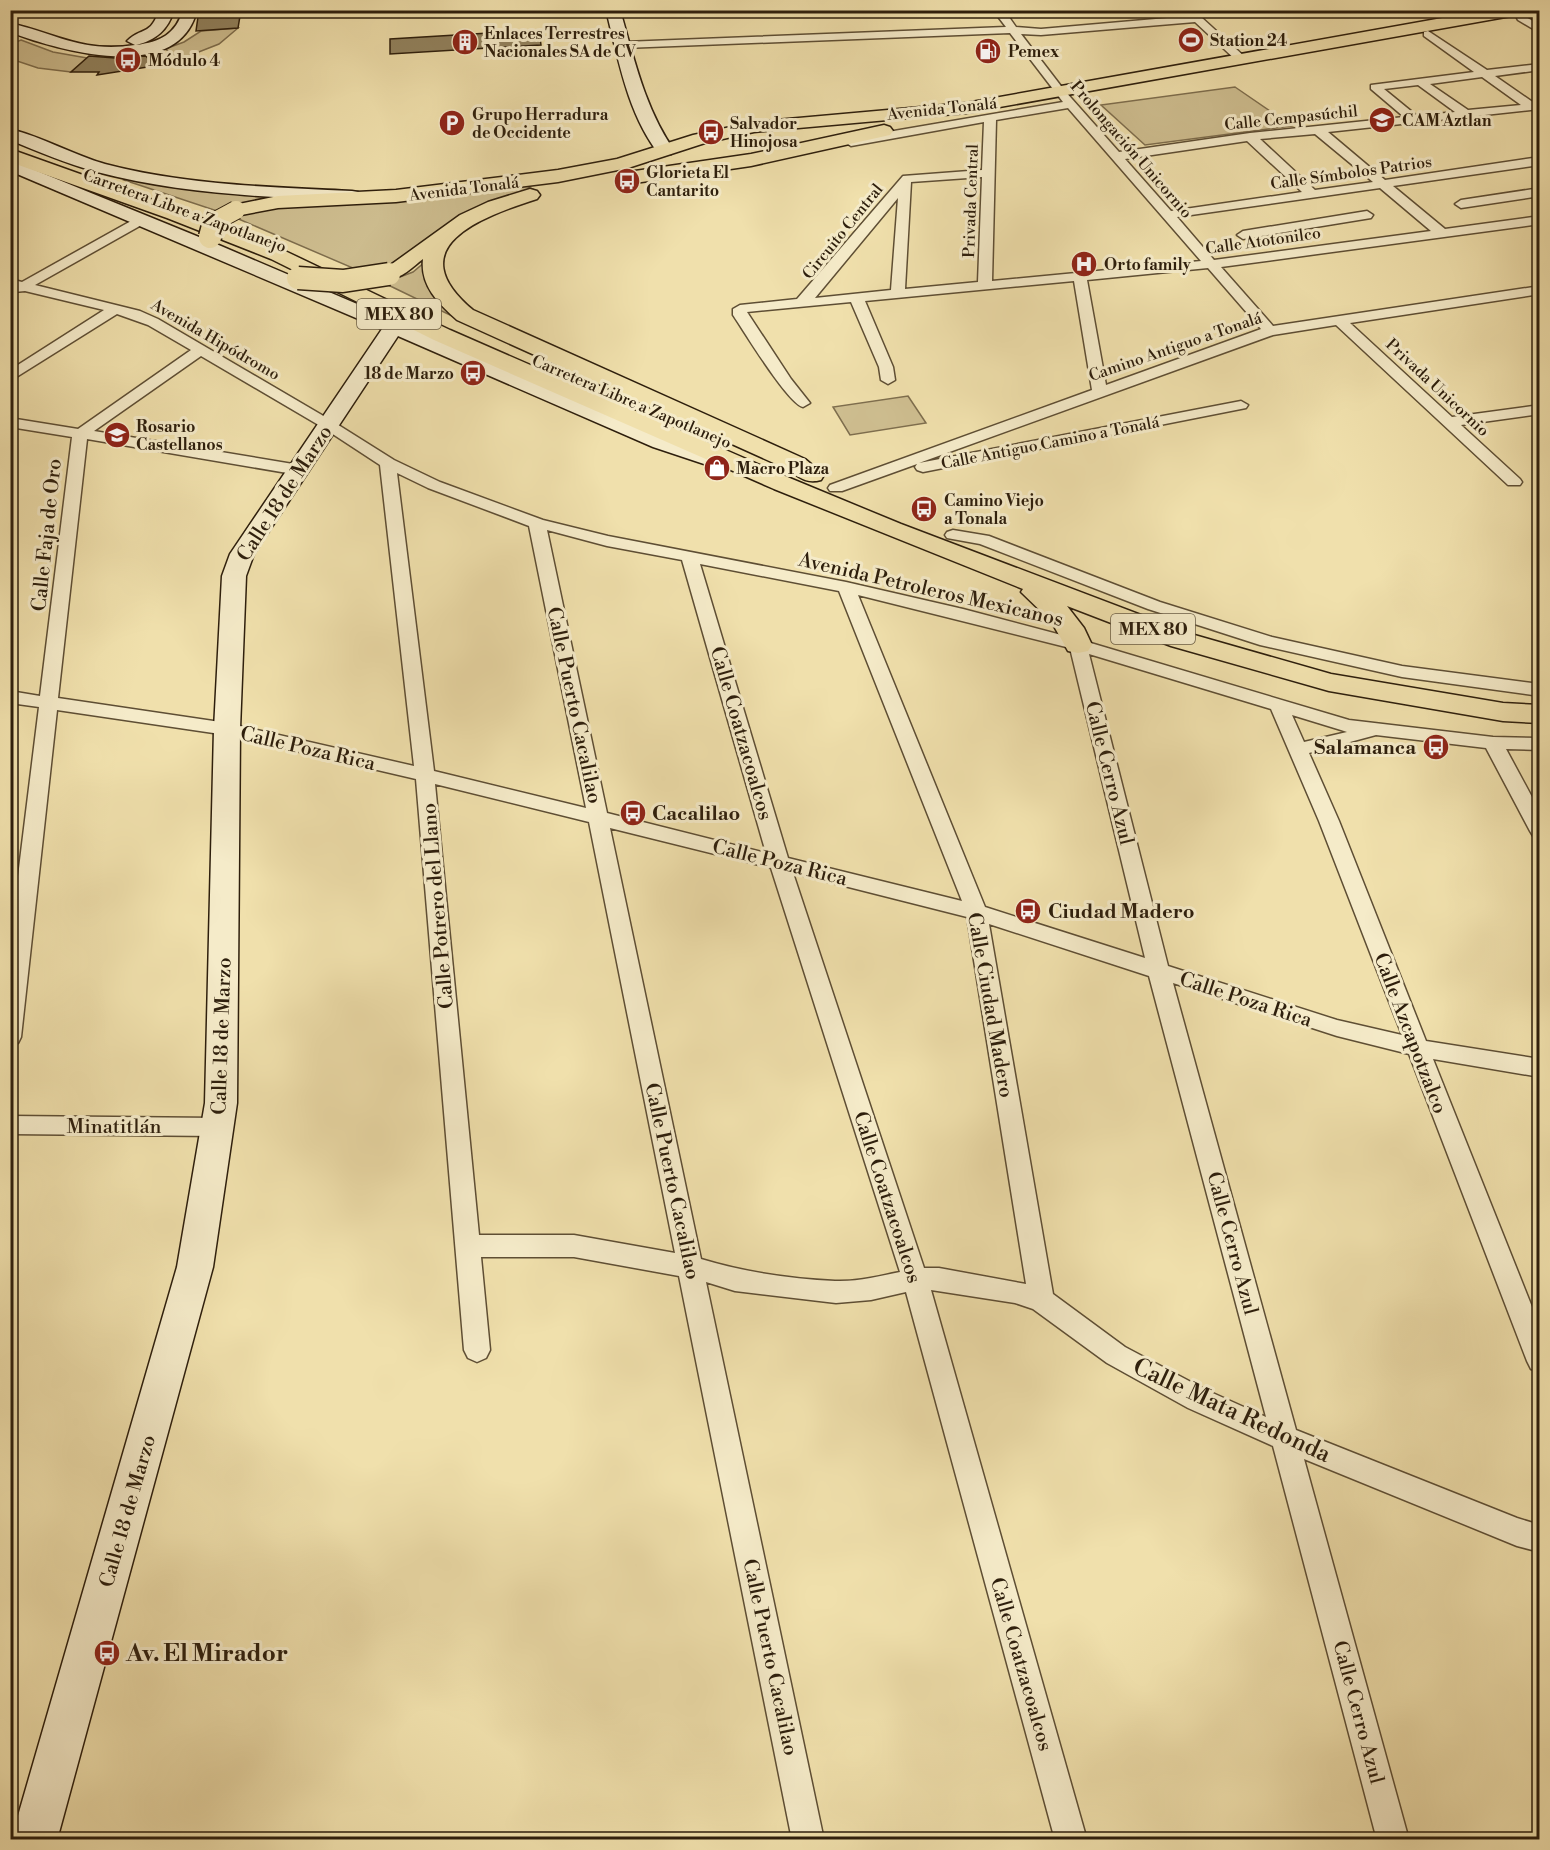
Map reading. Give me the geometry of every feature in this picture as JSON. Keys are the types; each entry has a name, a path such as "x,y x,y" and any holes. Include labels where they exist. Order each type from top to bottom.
{"main road":[{"name":"Avenida Tonalá","path":"268,274 345,281 389,274 467,219 495,206 546,191 802,150 975,112 1428,34 1526,14"},
{"name":"Avenida Tonalá","path":"212,243 212,223 236,210 278,202 396,196 558,176 621,164 700,139 754,127 798,121 949,110 1065,97 1242,60 1526,14"},
{"path":"754,127 783,129 799,135 805,143 802,150"},
{"name":"Carretera Libre a Zapotlanejo","path":"10,144 74,169 247,229 457,327 829,485 1025,567 1192,630 1314,666 1406,683 1539,702"},
{"name":"Carretera Libre a Zapotlanejo","path":"10,155 174,214 278,255 442,335 783,484 1181,640 1329,682 1503,712 1539,714"},
{"path":"447,232 434,255 432,268 434,283 445,300 465,315 796,464 829,485"},
{"path":"1011,575 1060,613 1072,627 1078,645"}],"street":[{"path":"10,15 75,38 111,44 135,41 155,34 162,25 167,10"},
{"path":"10,27 72,48 89,51 119,51 150,46 174,37 182,30 190,10"},
{"path":"613,10 645,116 656,141 665,150"},
{"name":"Prolongación Unicornio","path":"998,10 1065,97 1270,331"},
{"path":"1526,14 1539,30"},
{"path":"624,45 1012,30 1041,32 1194,15 1242,60"},
{"path":"1428,34 1536,107"},
{"path":"1416,121 1375,87 1539,67"},
{"path":"1419,81 1467,115"},
{"path":"802,150 990,118 1065,97"},
{"name":"Calle Cempasúchil","path":"1118,156 1317,129 1416,121 1536,107"},
{"name":"Privada Central","path":"985,285 990,118"},
{"path":"1317,129 1442,232"},
{"name":"Carretera Libre a Zapotlanejo","path":"10,134 99,167 150,179 242,190 367,196"},
{"path":"1250,137 1312,194"},
{"name":"Calle Símbolos Patrios","path":"1168,215 1537,164"},
{"name":"Carretera Libre a Zapotlanejo","path":"10,165 140,220 212,243 268,274 661,442 783,484"},
{"name":"Circuito Central","path":"802,302 810,296 905,181 917,176 989,173"},
{"name":"Circuito Central","path":"898,293 905,181"},
{"path":"1461,204 1539,192"},
{"path":"1271,200 1299,225"},
{"path":"1243,235 1367,214"},
{"path":"10,294 17,284 140,220"},
{"name":"Calle Atotonilco","path":"803,403 740,315 740,309 1211,264 1539,220"},
{"path":"1080,277 1100,391"},
{"name":"Avenida Hipódromo","path":"17,284 115,309 153,322 327,424"},
{"name":"Camino Antiguo a Tonalá","path":"829,485 860,479 1270,331 1538,292"},
{"path":"856,297 886,367 888,380"},
{"path":"10,377 115,309"},
{"name":"Privada Unicornio","path":"1338,320 1514,482"},
{"name":"Calle 18 de Marzo","path":"34,1839 195,1267 221,1103 226,729 234,576 237,564 327,424 393,328"},
{"path":"80,434 200,350"},
{"name":"Calle Antiguo Camino a Tonalá","path":"860,479 1241,405"},
{"path":"1449,422 1539,410"},
{"path":"10,422 299,470"},
{"name":"Avenida Petroleros Mexicanos","path":"327,424 388,463 434,485 537,523 690,559 846,587 1078,645 1348,726 1493,743 1539,744"},
{"name":"Calle Faja de Oro","path":"10,1037 80,434"},
{"name":"Calle Potrero del Llano","path":"388,463 425,775 477,1350"},
{"name":"Calle Puerto Cacalilao","path":"537,523 808,1839"},
{"path":"953,535 983,539 1177,614 1257,639 1349,662 1463,681 1539,690"},
{"name":"Calle Coatzacoalcos","path":"690,559 779,861 915,1279 1071,1839"},
{"name":"Calle Ciudad Madero","path":"846,587 977,912 1041,1300"},
{"name":"Calle Cerro Azul","path":"1078,645 1160,971 1393,1839"},
{"name":"Calle Poza Rica","path":"10,697 226,729 425,775 779,861 977,912 1336,1028 1418,1048 1539,1068"},
{"name":"Calle Azcapotzalco","path":"1279,706 1418,1048 1539,1361"},
{"path":"1298,749 1376,731"},
{"path":"1493,743 1539,831"},
{"name":"Minatitlán","path":"10,1125 217,1127"},
{"name":"Calle Mata Redonda","path":"468,1246 574,1246 691,1267 735,1280 836,1292 871,1289 915,1279 939,1279 974,1284 1041,1300 1116,1355 1197,1399 1286,1439 1506,1528 1539,1539"}],"shaded area":[{"path":"238,28 219,44 181,59 165,49 184,42 201,31"},
{"path":"21,40 53,52 87,58 71,72 38,68 11,59 11,44"},
{"path":"1235,87 1292,126 1145,145 1101,105"},
{"path":"129,177 277,196 220,212 124,180"},
{"path":"524,185 535,190 490,204 458,218 400,258 369,275 234,217 256,210 289,206"},
{"path":"425,262 457,315 452,316 384,283 413,272"},
{"path":"908,396 926,423 850,435 833,407"}],"building":[{"path":"199,10 241,10 238,28 196,31"},
{"name":"Enlaces Terrestres Nacionales SA de CV","path":"539,30 541,45 390,54 390,39"},
{"name":"Módulo 4","path":"89,56 115,58 146,56 154,66 97,75 99,72 71,72"}],"place":[{"name":"Station 24","path":"1191,40"},
{"name":"Enlaces Terrestres Nacionales SA de CV","path":"465,42"},
{"name":"Pemex","path":"988,51"},
{"name":"Módulo 4","path":"128,60"},
{"name":"CAM Aztlan","path":"1382,120"},
{"name":"Grupo Herradura de Occidente","path":"452,123"},
{"name":"Salvador Hinojosa","path":"711,132"},
{"name":"Glorieta El Cantarito","path":"627,181"},
{"name":"Orto family","path":"1084,264"},
{"name":"18 de Marzo","path":"473,373"},
{"name":"Rosario Castellanos","path":"117,435"},
{"name":"Macro Plaza","path":"717,468"},
{"name":"Camino Viejo a Tonala","path":"924,509"},
{"name":"Salamanca","path":"1436,747"},
{"name":"Cacalilao","path":"633,813"},
{"name":"Ciudad Madero","path":"1028,911"},
{"name":"Av. El Mirador","path":"107,1653"}]}
